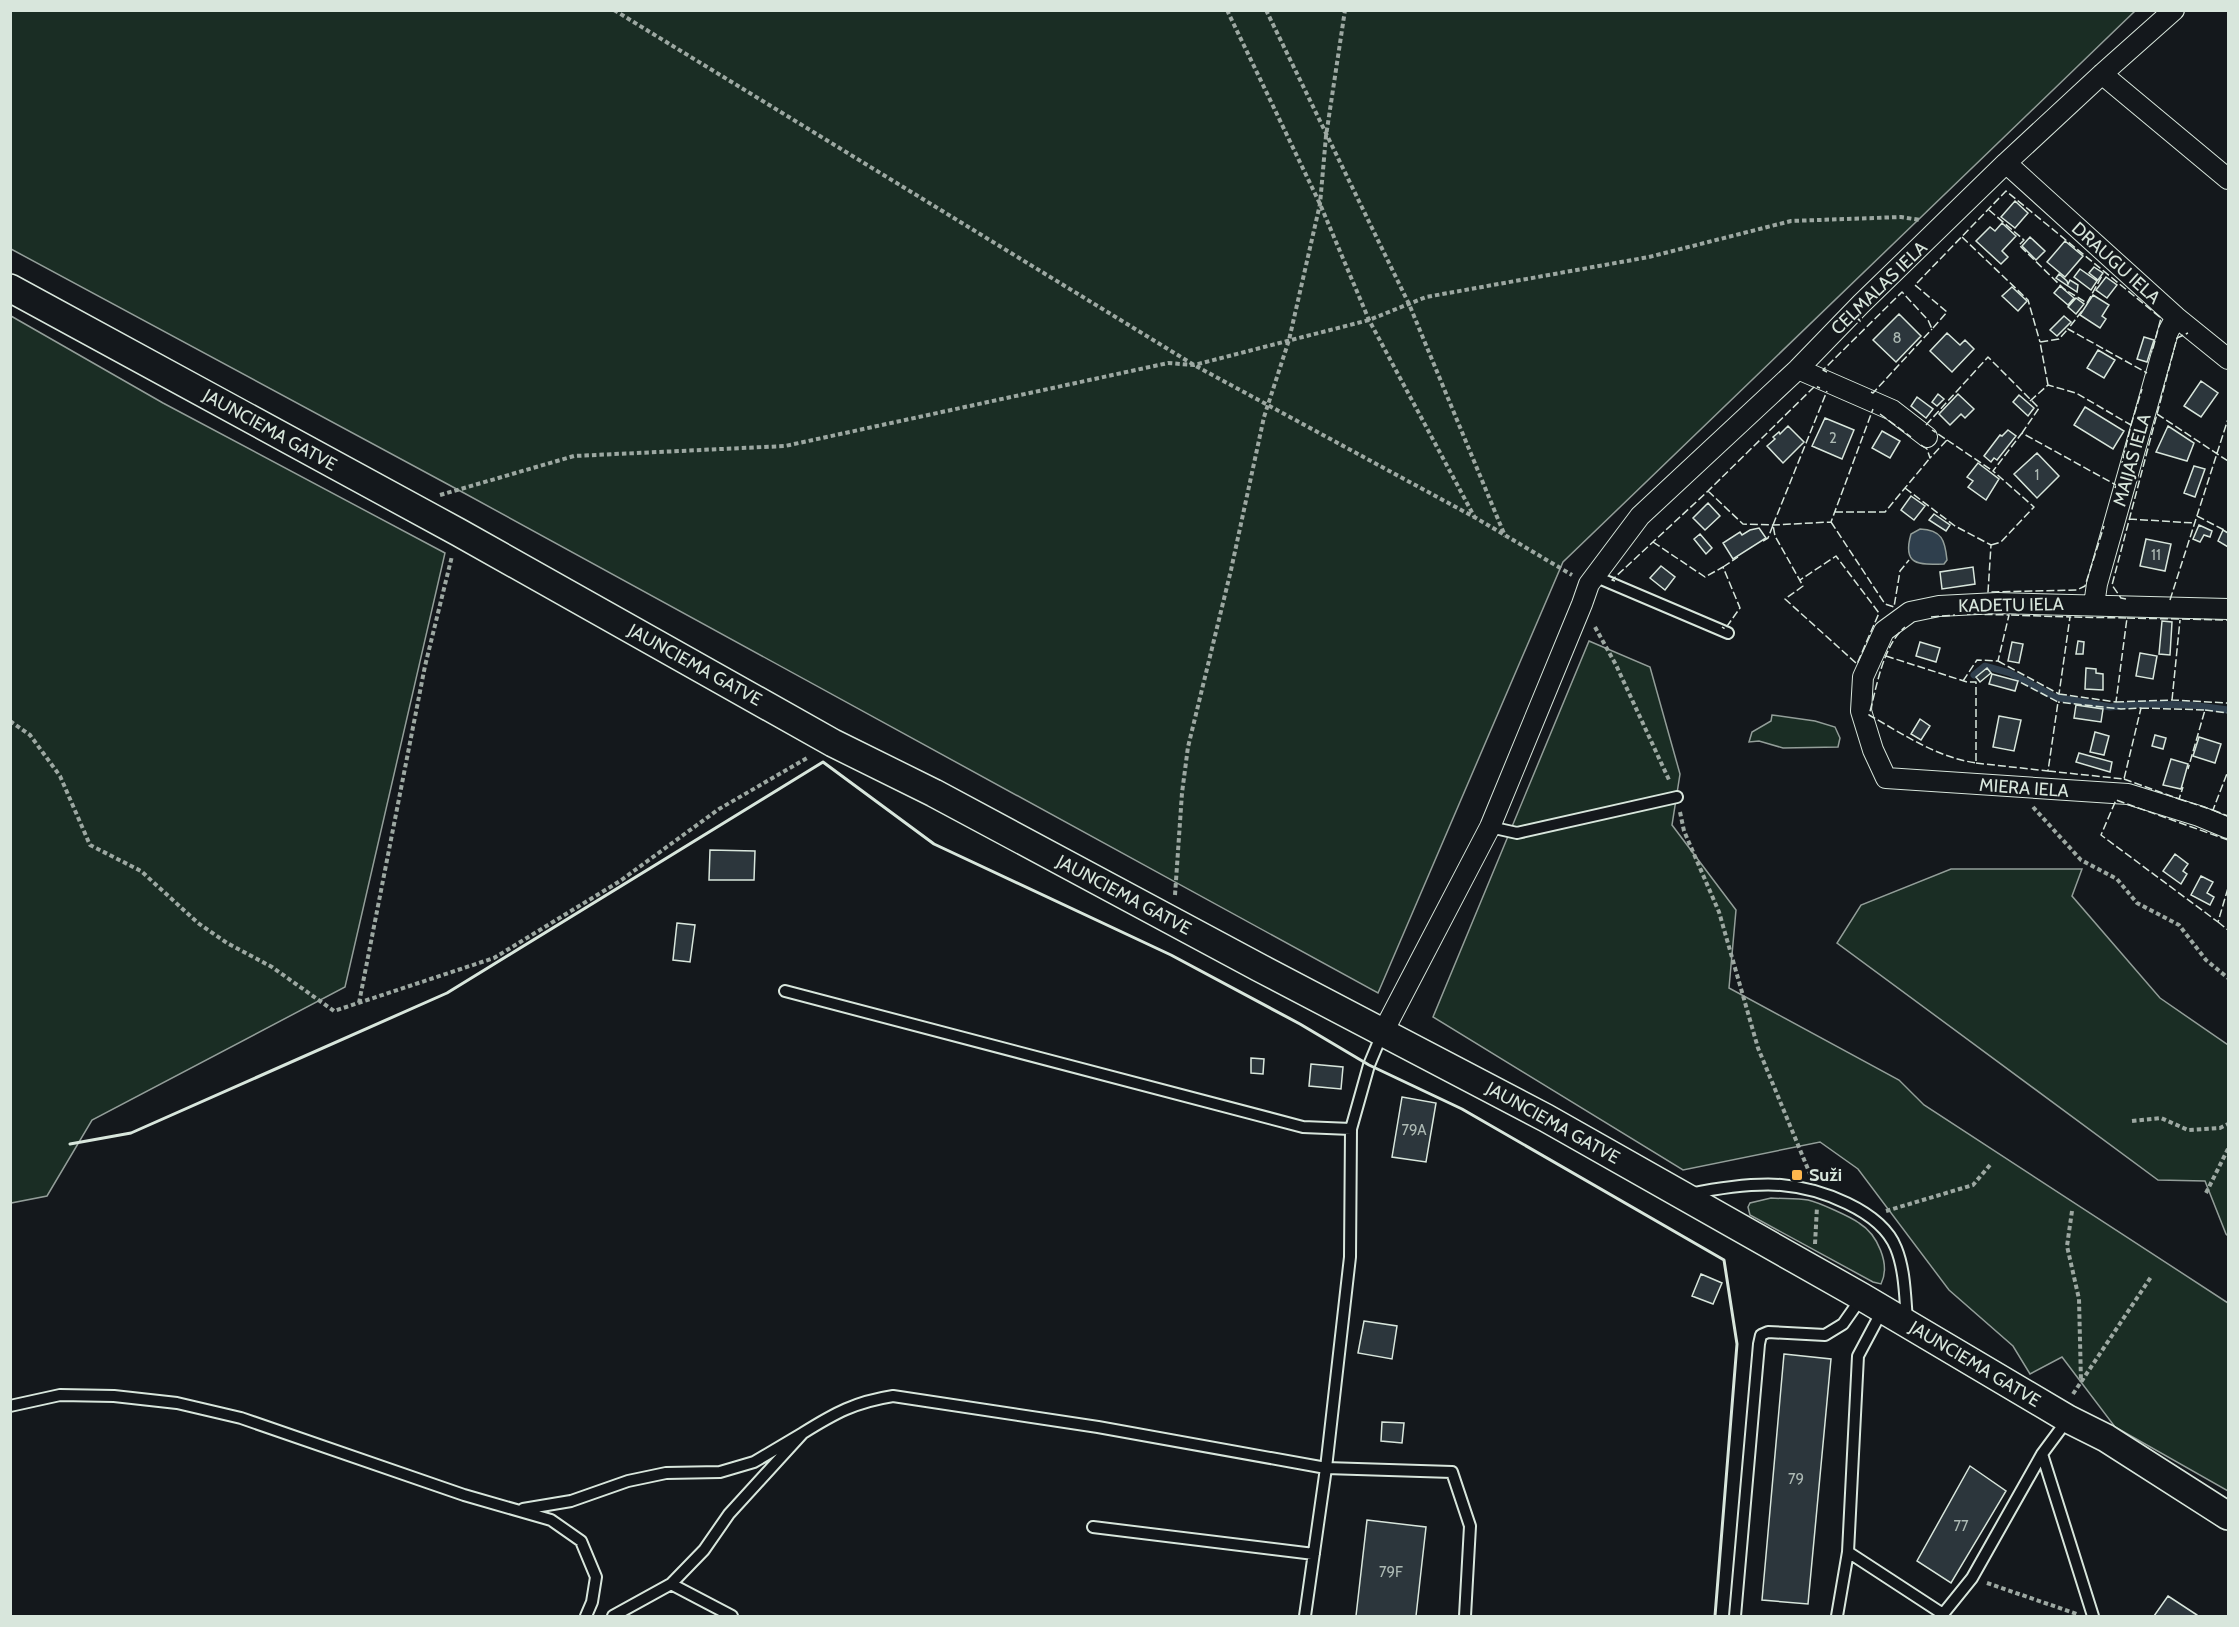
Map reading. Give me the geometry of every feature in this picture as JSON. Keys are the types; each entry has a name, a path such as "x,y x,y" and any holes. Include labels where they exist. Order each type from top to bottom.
{"main road":[{"name":"JAUNCIEMA GATVE","path":"10,288 408,504 833,743 934,793 1546,1118 2106,1438 2229,1516"}],"street":[{"name":"CEĻMALAS IELA","path":"1383,1032 1490,827 1591,580 1640,516 1798,369 1861,304 2006,163 2174,10"},
{"path":"2102,74 2229,179"},
{"name":"DRAUGU IELA","path":"2006,163 2176,317 2229,359"},
{"name":"MAIJAS IELA","path":"2094,605 2097,584 2168,332 2176,317"},
{"path":"1798,369 1892,410 1927,437"},
{"name":"KADETU IELA","path":"1861,711 1863,677 1884,631 1910,612 1939,606 1997,603 2229,609"},
{"name":"MIERA IELA","path":"1861,711 1873,750 1886,778 2128,794 2199,816 2229,828"}],"lane":[{"path":"1591,580 1728,633"},
{"path":"1490,827 1516,832 1677,797"},
{"path":"785,991 1303,1127 1351,1129"},
{"path":"1305,1617 1326,1468 1350,1257 1351,1129 1369,1065 1383,1032"},
{"path":"1684,1196 1723,1187 1779,1185 1800,1187 1846,1202 1869,1216 1887,1231 1896,1248 1903,1279 1908,1324"},
{"path":"1838,1617 1848,1552 1858,1356 1873,1303"},
{"path":"1735,1617 1761,1335 1768,1332 1825,1335 1873,1303"},
{"path":"10,1406 60,1395 114,1396 177,1403 241,1418 464,1495 520,1509 551,1520 581,1541 596,1577 592,1602 586,1617"},
{"path":"520,1509 571,1502 628,1481 666,1473 720,1472 754,1462 837,1412 867,1400 892,1396 1098,1427 1326,1468 1452,1472 1470,1526 1466,1617"},
{"path":"1848,1552 1943,1614 1972,1578 2064,1416"},
{"path":"614,1617 671,1584 704,1550 729,1514 803,1433"},
{"path":"2042,1454 2093,1617"},
{"path":"1093,1527 1314,1554"},
{"path":"671,1584 732,1617"}],"path":[{"path":"614,10 1194,365 1476,518 1505,536 1591,580"},
{"path":"1227,10 1320,204 1369,320 1476,518"},
{"path":"1266,10 1409,304 1505,536"},
{"path":"1170,920 1177,886 1182,793 1188,747 1231,570 1264,417 1289,340 1320,204 1326,136 1345,10"},
{"path":"408,504 574,456 785,446 1168,363 1194,365 1369,320 1426,297 1649,257 1791,221 1900,218 1945,223"},
{"path":"359,1003 425,666 458,532"},
{"path":"1582,604 1616,665 1677,797 1684,831 1719,912 1758,1048 1818,1194 1813,1269"},
{"path":"10,721 30,735 60,776 90,845 141,871 198,923 227,943 272,967 334,1011 494,958 620,881 719,809 833,743"},
{"path":"2015,788 2081,860 2117,879 2137,903 2179,925 2206,960 2229,978"},
{"path":"2132,1121 2161,1118 2188,1130 2220,1128 2229,1124"},
{"path":"2206,1193 2229,1149"},
{"path":"1869,1216 1973,1185 1990,1166"},
{"path":"2072,1211 2067,1246 2079,1299 2081,1382"},
{"path":"2064,1416 2081,1382 2151,1277"},
{"path":"1972,1578 2084,1617"}],"green space":[{"path":"10,11 2135,11 1563,562 1378,993 464,493 11,249"},
{"path":"11,316 163,403 445,553 345,987 92,1120 47,1196 11,1203"},
{"path":"1589,641 1650,667 1680,774 1672,825 1736,910 1729,988 1899,1080 1924,1105 2228,1303 2228,1491 2115,1427 2062,1357 2030,1374 2013,1346 1949,1290 1858,1169 1820,1142 1683,1170 1433,1017"},
{"path":"1772,715 1815,721 1835,727 1840,738 1838,747 1783,748 1759,741 1749,742 1752,732 1771,721"},
{"path":"1951,869 2082,869 2072,896 2160,998 2228,1045 2228,1236 2205,1181 2158,1180 1837,943 1861,905"},
{"path":"1771,1198 1813,1201 1849,1217 1866,1228 1877,1242 1883,1259 1884,1276 1881,1284 1873,1282 1750,1215 1748,1207 1750,1203"}],"water":[{"path":"1920,529 1933,531 1941,537 1947,560 1944,564 1920,563 1911,557 1909,544 1911,534"}],"building":[{"path":"2015,201 2028,213 2015,228 2001,217"},
{"path":"2002,223 2016,236 2002,251 2008,257 2001,264 1976,241 1990,227 1995,231"},
{"path":"2030,237 2045,251 2036,260 2022,246"},
{"path":"2065,241 2083,256 2065,277 2047,262"},
{"path":"2094,267 2103,273 2098,280 2089,273"},
{"path":"2080,269 2097,281 2091,290 2074,277"},
{"path":"2059,274 2068,284 2070,280 2078,285 2077,292 2056,278"},
{"path":"2106,277 2117,285 2107,298 2096,290"},
{"path":"2060,286 2074,298 2068,305 2054,293"},
{"path":"2012,287 2027,301 2018,311 2002,296"},
{"path":"2093,295 2109,305 2102,316 2106,319 2100,328 2080,315"},
{"path":"2076,298 2084,304 2076,314 2068,307"},
{"path":"1899,314 1921,336 1896,362 1873,340"},
{"path":"2064,316 2071,322 2057,336 2050,330"},
{"path":"1947,333 1960,345 1965,340 1974,349 1952,372 1930,351"},
{"path":"2144,337 2154,340 2147,362 2137,359"},
{"path":"2098,350 2115,360 2104,378 2087,368"},
{"path":"2201,381 2218,393 2201,417 2184,406"},
{"path":"1938,394 1944,399 1937,406 1932,402"},
{"path":"1958,394 1974,409 1965,418 1961,414 1950,425 1939,414"},
{"path":"2019,395 2034,408 2028,416 2013,402"},
{"path":"1917,397 1933,409 1926,418 1911,406"},
{"path":"2085,407 2124,431 2113,449 2074,425"},
{"path":"1825,418 1854,430 1842,459 1812,446"},
{"path":"1788,426 1804,442 1783,463 1767,446 1775,439 1773,437"},
{"path":"2168,426 2194,443 2187,461 2156,452"},
{"path":"2008,430 2016,436 1997,460 1994,458 1991,462 1984,456 2000,435 2002,436"},
{"path":"1882,431 1900,441 1890,458 1872,448"},
{"path":"2037,453 2059,476 2037,498 2014,474"},
{"path":"1978,463 1999,479 1986,500 1968,487 1973,481 1967,477"},
{"path":"2194,466 2205,469 2195,497 2184,493"},
{"path":"1911,496 1925,506 1914,520 1901,510"},
{"path":"1708,503 1720,516 1705,530 1693,518"},
{"path":"1934,514 1950,525 1946,531 1929,520"},
{"path":"2199,525 2212,531 2210,537 2204,535 2200,542 2193,539"},
{"path":"1759,528 1766,538 1733,559 1723,543 1740,532 1742,535"},
{"path":"2223,530 2228,533 2228,547 2218,541"},
{"path":"1700,534 1712,548 1706,554 1694,539"},
{"path":"2146,539 2171,544 2165,571 2140,566"},
{"path":"1661,566 1675,577 1665,590 1650,578"},
{"path":"1973,567 1975,584 1942,589 1940,572"},
{"path":"2162,621 2172,622 2170,655 2159,654"},
{"path":"2078,641 2084,642 2083,654 2076,654"},
{"path":"1920,642 1940,648 1936,662 1916,656"},
{"path":"2012,642 2023,644 2019,663 2008,661"},
{"path":"2140,653 2157,656 2153,679 2136,676"},
{"path":"1987,668 1991,673 1980,682 1976,677"},
{"path":"2086,668 2096,669 2096,673 2103,674 2103,690 2085,689"},
{"path":"1992,674 2018,681 2015,691 1989,684"},
{"path":"2076,705 2103,709 2101,722 2074,718"},
{"path":"1999,716 2021,720 2014,751 1993,747"},
{"path":"1920,719 1930,726 1921,740 1911,734"},
{"path":"2095,732 2109,736 2104,755 2090,752"},
{"path":"2155,735 2166,738 2163,749 2152,746"},
{"path":"2199,737 2221,744 2215,763 2193,756"},
{"path":"2079,753 2112,762 2110,772 2076,762"},
{"path":"2171,759 2188,764 2181,789 2163,785"},
{"path":"710,850 755,851 754,880 709,880"},
{"path":"2175,854 2188,864 2183,871 2187,874 2181,884 2163,871"},
{"path":"2201,876 2213,882 2207,893 2214,897 2210,905 2191,895"},
{"path":"677,923 695,925 690,962 673,960"},
{"path":"1251,1058 1264,1059 1263,1074 1251,1073"},
{"path":"1311,1064 1343,1067 1341,1089 1309,1086"},
{"path":"1402,1097 1436,1103 1426,1162 1392,1157"},
{"path":"1701,1274 1722,1283 1713,1304 1692,1296"},
{"path":"1364,1321 1397,1326 1392,1359 1358,1353"},
{"path":"1784,1354 1831,1359 1808,1604 1762,1600"},
{"path":"1382,1422 1404,1423 1402,1443 1381,1441"},
{"path":"1970,1466 2006,1491 1951,1583 1917,1561"},
{"path":"1367,1520 1426,1527 1416,1616 1356,1616"},
{"path":"2168,1596 2197,1615 2197,1616 2154,1616"}],"waterway":[{"path":"1974,675 1985,666 2010,673 2055,697 2110,707 2139,704 2191,705 2228,710"}],"fence":[{"path":"1827,372 1823,370 1902,292 1928,320 1932,329 1947,312 1915,285 2006,191 2161,318 2152,352"},
{"path":"1989,210 2024,240 2019,245 2064,289 2087,303 2103,274"},
{"path":"1962,237 2028,300 2040,342"},
{"path":"2082,311 2068,329 2147,373"},
{"path":"1871,392 1873,393 1932,329"},
{"path":"2048,385 2040,342 2059,339 2068,329"},
{"path":"2126,599 2121,598 2112,585 2177,338 2188,333"},
{"path":"1926,425 1988,357 2039,408 2022,433"},
{"path":"2030,401 2048,385 2076,393 2131,425 2122,463"},
{"path":"1615,581 1612,580 1708,491 1815,386 1820,388"},
{"path":"2131,425 2142,389"},
{"path":"1773,525 1827,391"},
{"path":"1708,491 1743,524 1831,522 1873,409"},
{"path":"1880,414 1911,437"},
{"path":"2157,414 2228,461"},
{"path":"2170,600 2228,419"},
{"path":"1921,445 1927,449 1930,458 1947,440 1932,430"},
{"path":"1991,545 2001,542 2034,507 1993,471 2022,433 2116,485 2115,488"},
{"path":"1947,440 1993,471"},
{"path":"1835,512 1885,512 1930,458"},
{"path":"1905,488 1955,526 1991,545 1988,592 2077,590 2085,586 2104,526"},
{"path":"2197,516 2226,531"},
{"path":"2129,519 2194,523"},
{"path":"1831,522 1885,604 1894,607 1900,571 1909,560"},
{"path":"1763,541 1768,538 1773,525 1775,536 1803,586 1785,599 1857,664 1879,613 1836,556 1800,580"},
{"path":"1653,542 1705,577 1723,567 1740,608 1725,629 1722,627"},
{"path":"1723,567 1738,557"},
{"path":"1963,681 1977,660 1998,661 2009,615 1967,614"},
{"path":"1931,617 1955,615"},
{"path":"1998,661 2059,694 2070,617 2009,615"},
{"path":"2059,694 2116,702 2127,618 2070,617"},
{"path":"2127,618 2228,620"},
{"path":"2172,700 2180,620"},
{"path":"1886,656 1967,682 1976,682 1976,763 1947,756 1869,715 1886,656 1897,635 1905,627"},
{"path":"1976,763 2048,771 2058,702 2018,681"},
{"path":"2116,702 2172,700 2228,703"},
{"path":"2048,771 2124,779 2141,708 2121,709 2058,702"},
{"path":"2141,708 2205,710 2188,769"},
{"path":"2205,710 2228,713"},
{"path":"2179,799 2213,810 2228,771"},
{"path":"2124,779 2179,799 2183,787"},
{"path":"2228,840 2116,800 2101,835 2218,922 2228,888"},
{"path":"2213,810 2228,816"},
{"path":"2218,922 2228,930"}],"wall":[{"path":"70,1144 131,1133 447,993 823,762 934,844 1171,955 1300,1024 1369,1065 1462,1109 1724,1260 1737,1344 1715,1616"}],"place":[{"name":"Suži","path":"1797,1175"}]}
